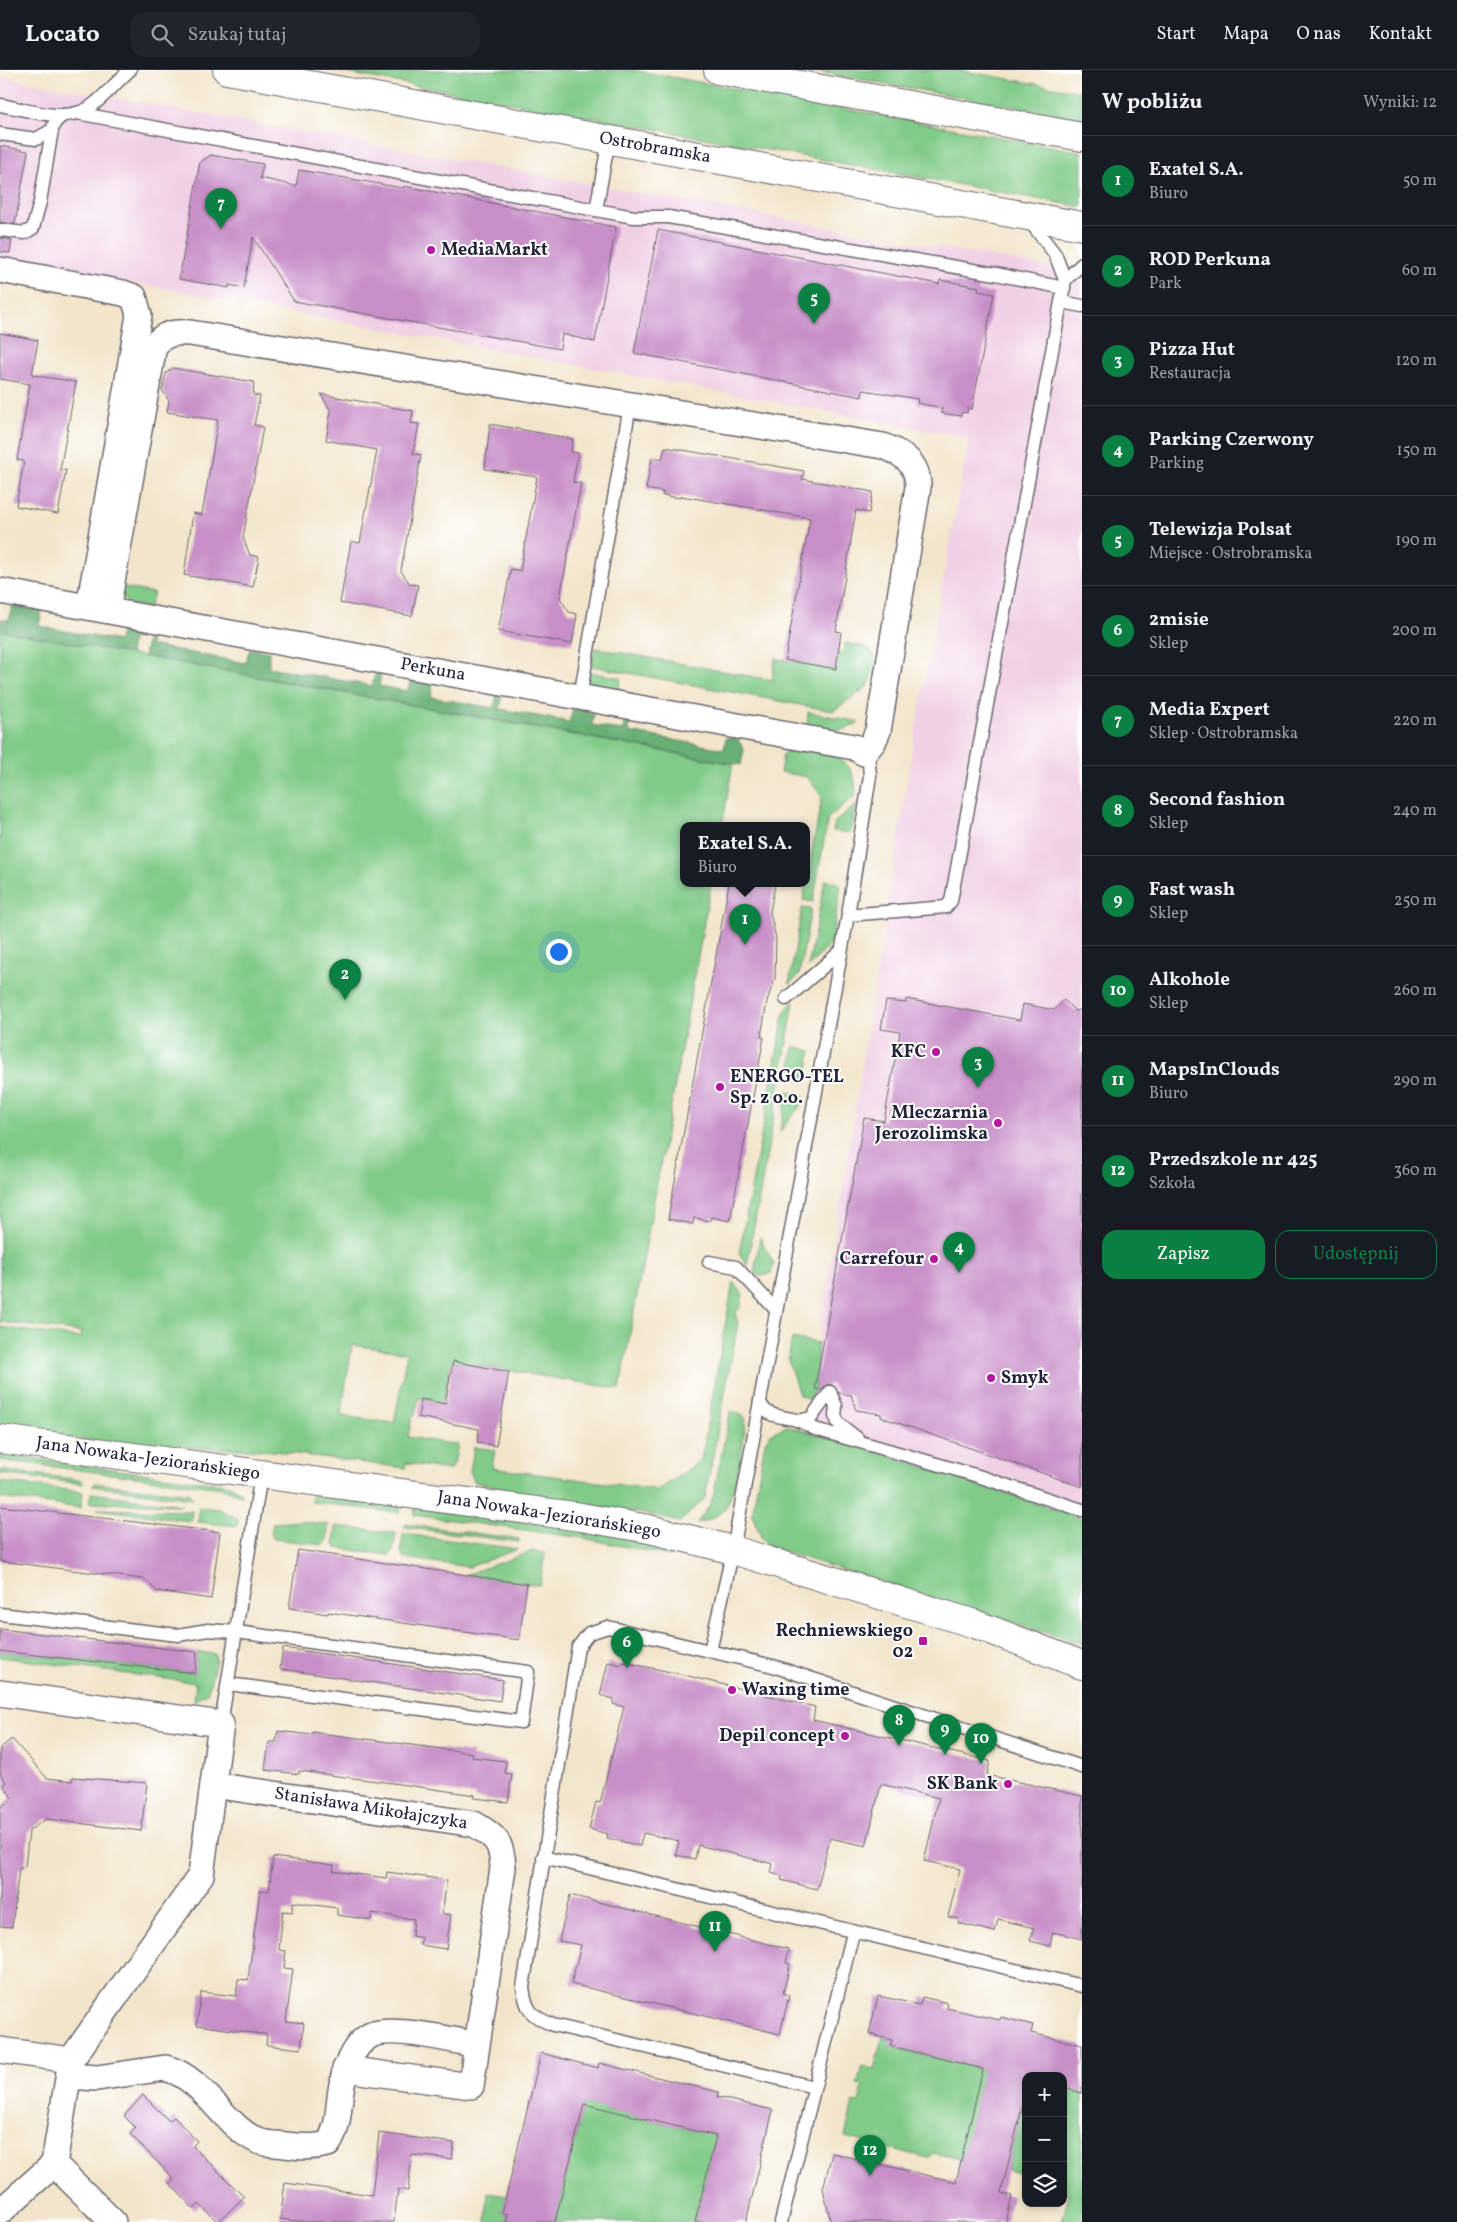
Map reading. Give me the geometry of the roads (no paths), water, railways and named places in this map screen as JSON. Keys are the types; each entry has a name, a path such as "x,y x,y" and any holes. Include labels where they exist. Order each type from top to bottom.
{"main road":[{"name":"Ostrobramska","path":"227,70 1082,226"},
{"path":"718,70 1082,137"},
{"name":"Jana Nowaka-Jeziorańskiego","path":"0,1439 582,1516 649,1529 733,1550 975,1624 1082,1665"}],"street":[{"path":"0,270 123,294 134,297 138,306 98,609"},
{"path":"98,609 154,346 160,338 169,334 190,333 884,446 901,453 913,463 918,475 918,487 878,731 873,742 864,753"},
{"name":"Perkuna","path":"0,591 854,747 864,753"},
{"path":"0,1693 221,1724 201,1875 70,2068 54,2164 0,2212"},
{"name":"Stanisława Mikołajczyka","path":"213,1785 474,1824 493,1835 502,1850 503,1868 471,2086 345,2069"},
{"path":"0,2050 70,2068 97,2078 153,2069 165,2068 175,2070 186,2077 237,2128 247,2135 260,2142 314,2148 328,2144 335,2134 345,2069 362,2041 371,2035 382,2032 449,2039 476,2045"},
{"path":"54,2164 113,2222"}],"lane":[{"path":"77,113 94,104 130,70"},
{"path":"0,104 62,115 77,113 634,217 668,217 1064,284"},
{"path":"0,230 25,233 33,228 38,215 52,130 55,122 62,115"},
{"path":"0,134 36,138 52,130"},
{"path":"596,210 608,139"},
{"path":"848,915 946,907 951,901 1064,284 1055,254 1026,217"},
{"path":"1064,284 1082,264"},
{"path":"1062,302 1082,306"},
{"path":"580,698 630,405"},
{"path":"710,1651 733,1550 848,915 870,776 870,763 864,753"},
{"path":"786,999 840,952"},
{"path":"709,1262 736,1267 776,1310"},
{"path":"798,1421 811,1418 830,1392 836,1406 835,1416 839,1424 862,1441"},
{"path":"760,1402 763,1410 768,1414 798,1421 816,1429 978,1476 1082,1510"},
{"path":"221,1724 261,1475"},
{"path":"0,1614 178,1635 208,1630 237,1632 528,1672 521,1722 228,1684"},
{"path":"814,2087 553,2025 537,2018 525,2004 523,1987 578,1647 589,1633 608,1627 773,1666 1082,1767"},
{"path":"543,1857 854,1933 1082,1986"},
{"path":"781,2222 854,1933"}],"place":[{"name":"Media Expert","path":"221,229"},
{"name":"MediaMarkt","path":"431,250"},
{"name":"Telewizja Polsat","path":"814,324"},
{"name":"Exatel S.A.","path":"745,945"},
{"name":"ROD Perkuna","path":"345,1000"},
{"name":"KFC","path":"936,1052"},
{"name":"ENERGO-TEL Sp. z o.o.","path":"720,1087"},
{"name":"Pizza Hut","path":"978,1088"},
{"name":"Mleczarnia Jerozolimska","path":"998,1123"},
{"name":"Carrefour","path":"934,1259"},
{"name":"Parking Czerwony","path":"959,1273"},
{"name":"Smyk","path":"991,1378"},
{"name":"Rechniewskiego 02","path":"923,1641"},
{"name":"2misie","path":"627,1668"},
{"name":"Waxing time","path":"732,1690"},
{"name":"Depil concept","path":"845,1736"},
{"name":"Second fashion","path":"899,1746"},
{"name":"Fast wash","path":"945,1755"},
{"name":"Alkohole","path":"981,1764"},
{"name":"SK Bank","path":"1008,1784"},
{"name":"MapsInClouds","path":"715,1952"},
{"name":"Przedszkole nr 425","path":"870,2176"}]}
